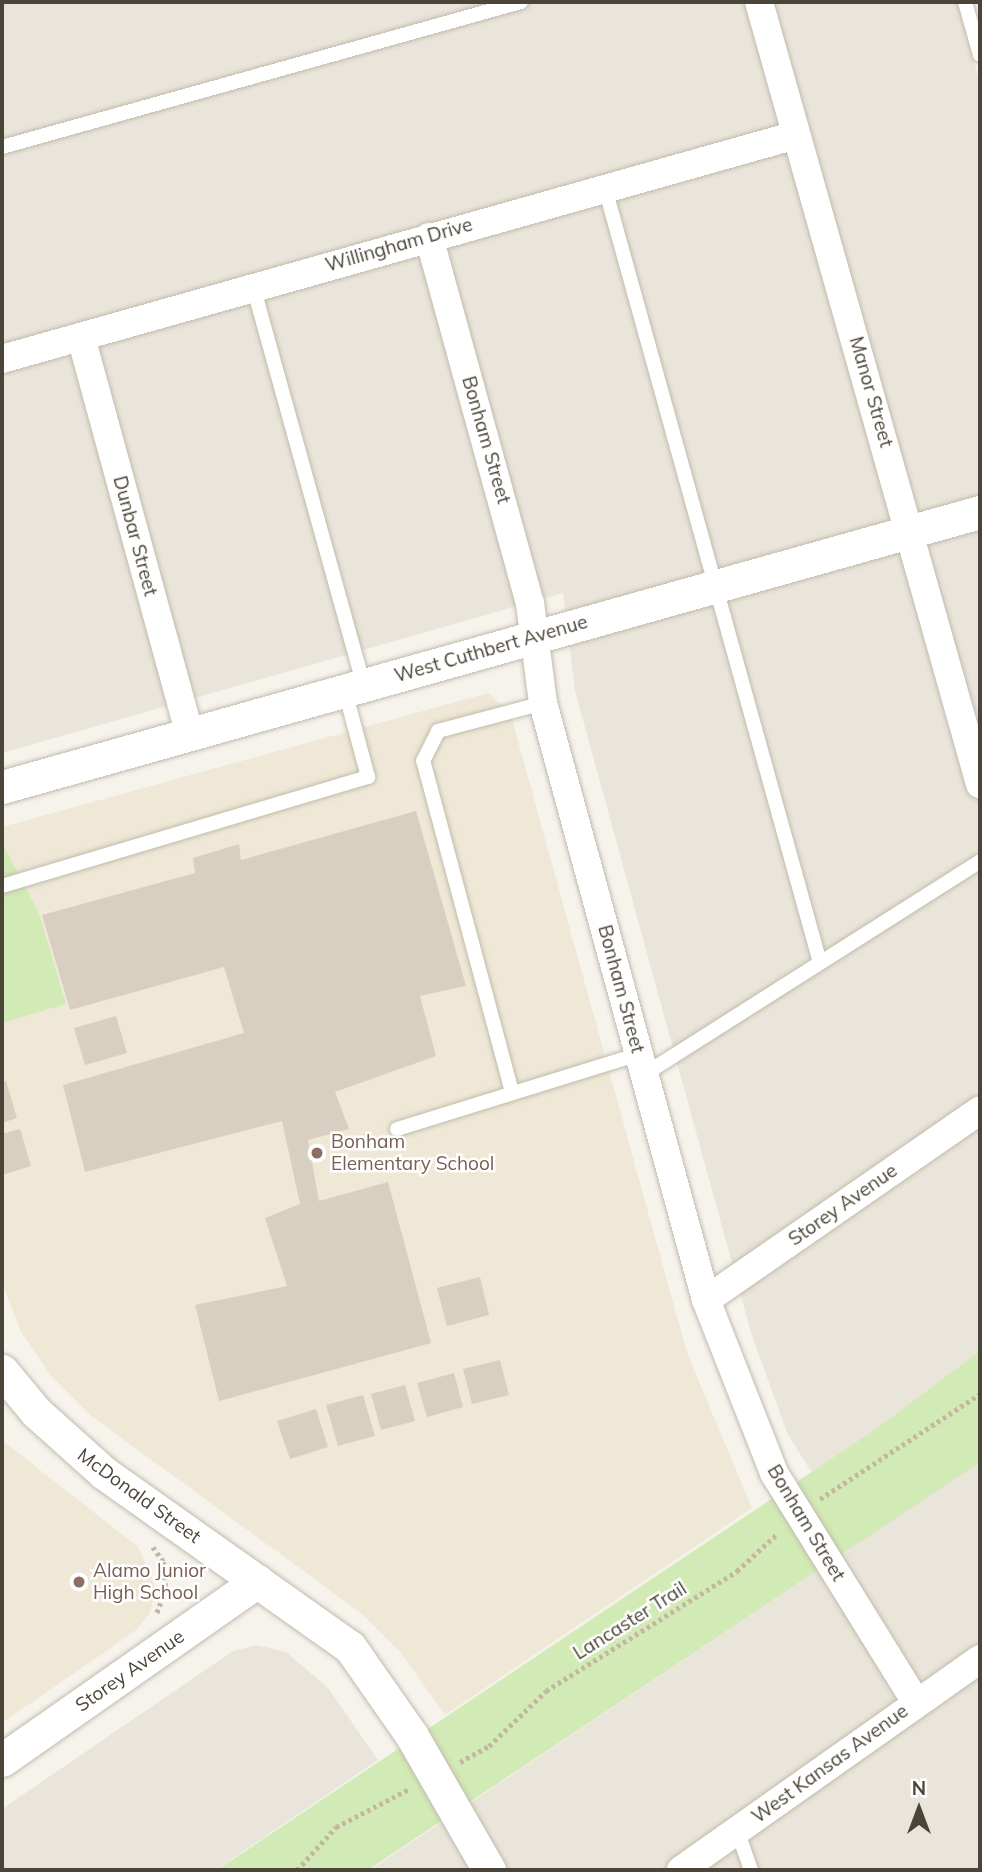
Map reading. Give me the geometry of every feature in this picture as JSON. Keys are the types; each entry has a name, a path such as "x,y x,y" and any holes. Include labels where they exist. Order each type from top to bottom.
{"street":[{"name":"Manor Street","path":"758,2 911,532 980,784"},
{"name":"Willingham Drive","path":"2,359 253,286 796,135"},
{"name":"Bonham Street","path":"429,237 516,548 543,703 706,1300 760,1445 799,1514 916,1702"},
{"name":"Dunbar Street","path":"81,337 190,735"},
{"name":"West Cuthbert Avenue","path":"4,780 190,735 980,512"},
{"name":"Storey Avenue","path":"706,1300 980,1110"},
{"name":"McDonald Street","path":"2,1371 66,1442 350,1647 435,1776 489,1870"},
{"name":"Storey Avenue","path":"2,1760 258,1581"},
{"name":"West Kansas Avenue","path":"681,1870 980,1659"}],"lane":[{"path":"2,147 521,2"},
{"path":"965,2 980,55"},
{"path":"605,188 718,586 820,963"},
{"path":"2,887 368,777 354,688 253,286"},
{"path":"512,1092 423,761 438,731 543,703"},
{"path":"397,1129 512,1092 642,1064 820,963 980,861"},
{"path":"737,1830 751,1870"}],"path":[{"name":"Lancaster Trail","path":"297,1870 336,1827 489,1746 546,1691 737,1572 799,1514 980,1394"},
{"path":"142,1535 164,1562 166,1590 151,1627"}],"shaded area":[{"path":"2,2 958,2 980,84 980,1870 370,1870 857,1544 788,1435 752,1336 575,691 563,593 2,753"},
{"name":"Bonham Elementary School","path":"488,693 510,712 687,1353 752,1508 445,1715 401,1653 361,1613 90,1415 52,1377 21,1332 2,1283 2,1023 66,1004 39,913 2,842 2,827"},
{"name":"Alamo Junior High School","path":"2,1440 138,1547 156,1587 150,1613 135,1631 2,1723"},
{"path":"257,1645 286,1652 328,1688 378,1760 216,1870 2,1870 2,1809 233,1651"}],"green space":[{"path":"2,842 39,913 66,1004 2,1023"},
{"path":"980,1351 980,1462 368,1870 217,1870 876,1429"}],"building":[{"path":"416,811 466,986 420,996 436,1056 335,1092 349,1129 308,1140 319,1201 388,1182 431,1343 219,1401 195,1305 287,1286 265,1218 300,1204 282,1121 85,1172 63,1085 244,1033 224,967 70,1010 42,915 195,873 193,858 239,844 241,860"},
{"path":"116,1016 127,1053 85,1065 74,1028"},
{"path":"6,1081 17,1118 2,1123 2,1082"},
{"path":"20,1129 31,1166 2,1175 2,1134"},
{"path":"480,1277 489,1315 447,1326 437,1288"},
{"path":"500,1360 509,1395 472,1404 463,1369"},
{"path":"454,1373 463,1407 427,1417 417,1383"},
{"path":"405,1385 415,1421 381,1430 371,1394"},
{"path":"363,1395 375,1436 338,1446 326,1405"},
{"path":"316,1409 328,1447 290,1459 277,1421"}],"place":[{"name":"Bonham Elementary School","path":"317,1153"},
{"name":"Alamo Junior High School","path":"79,1582"}]}
